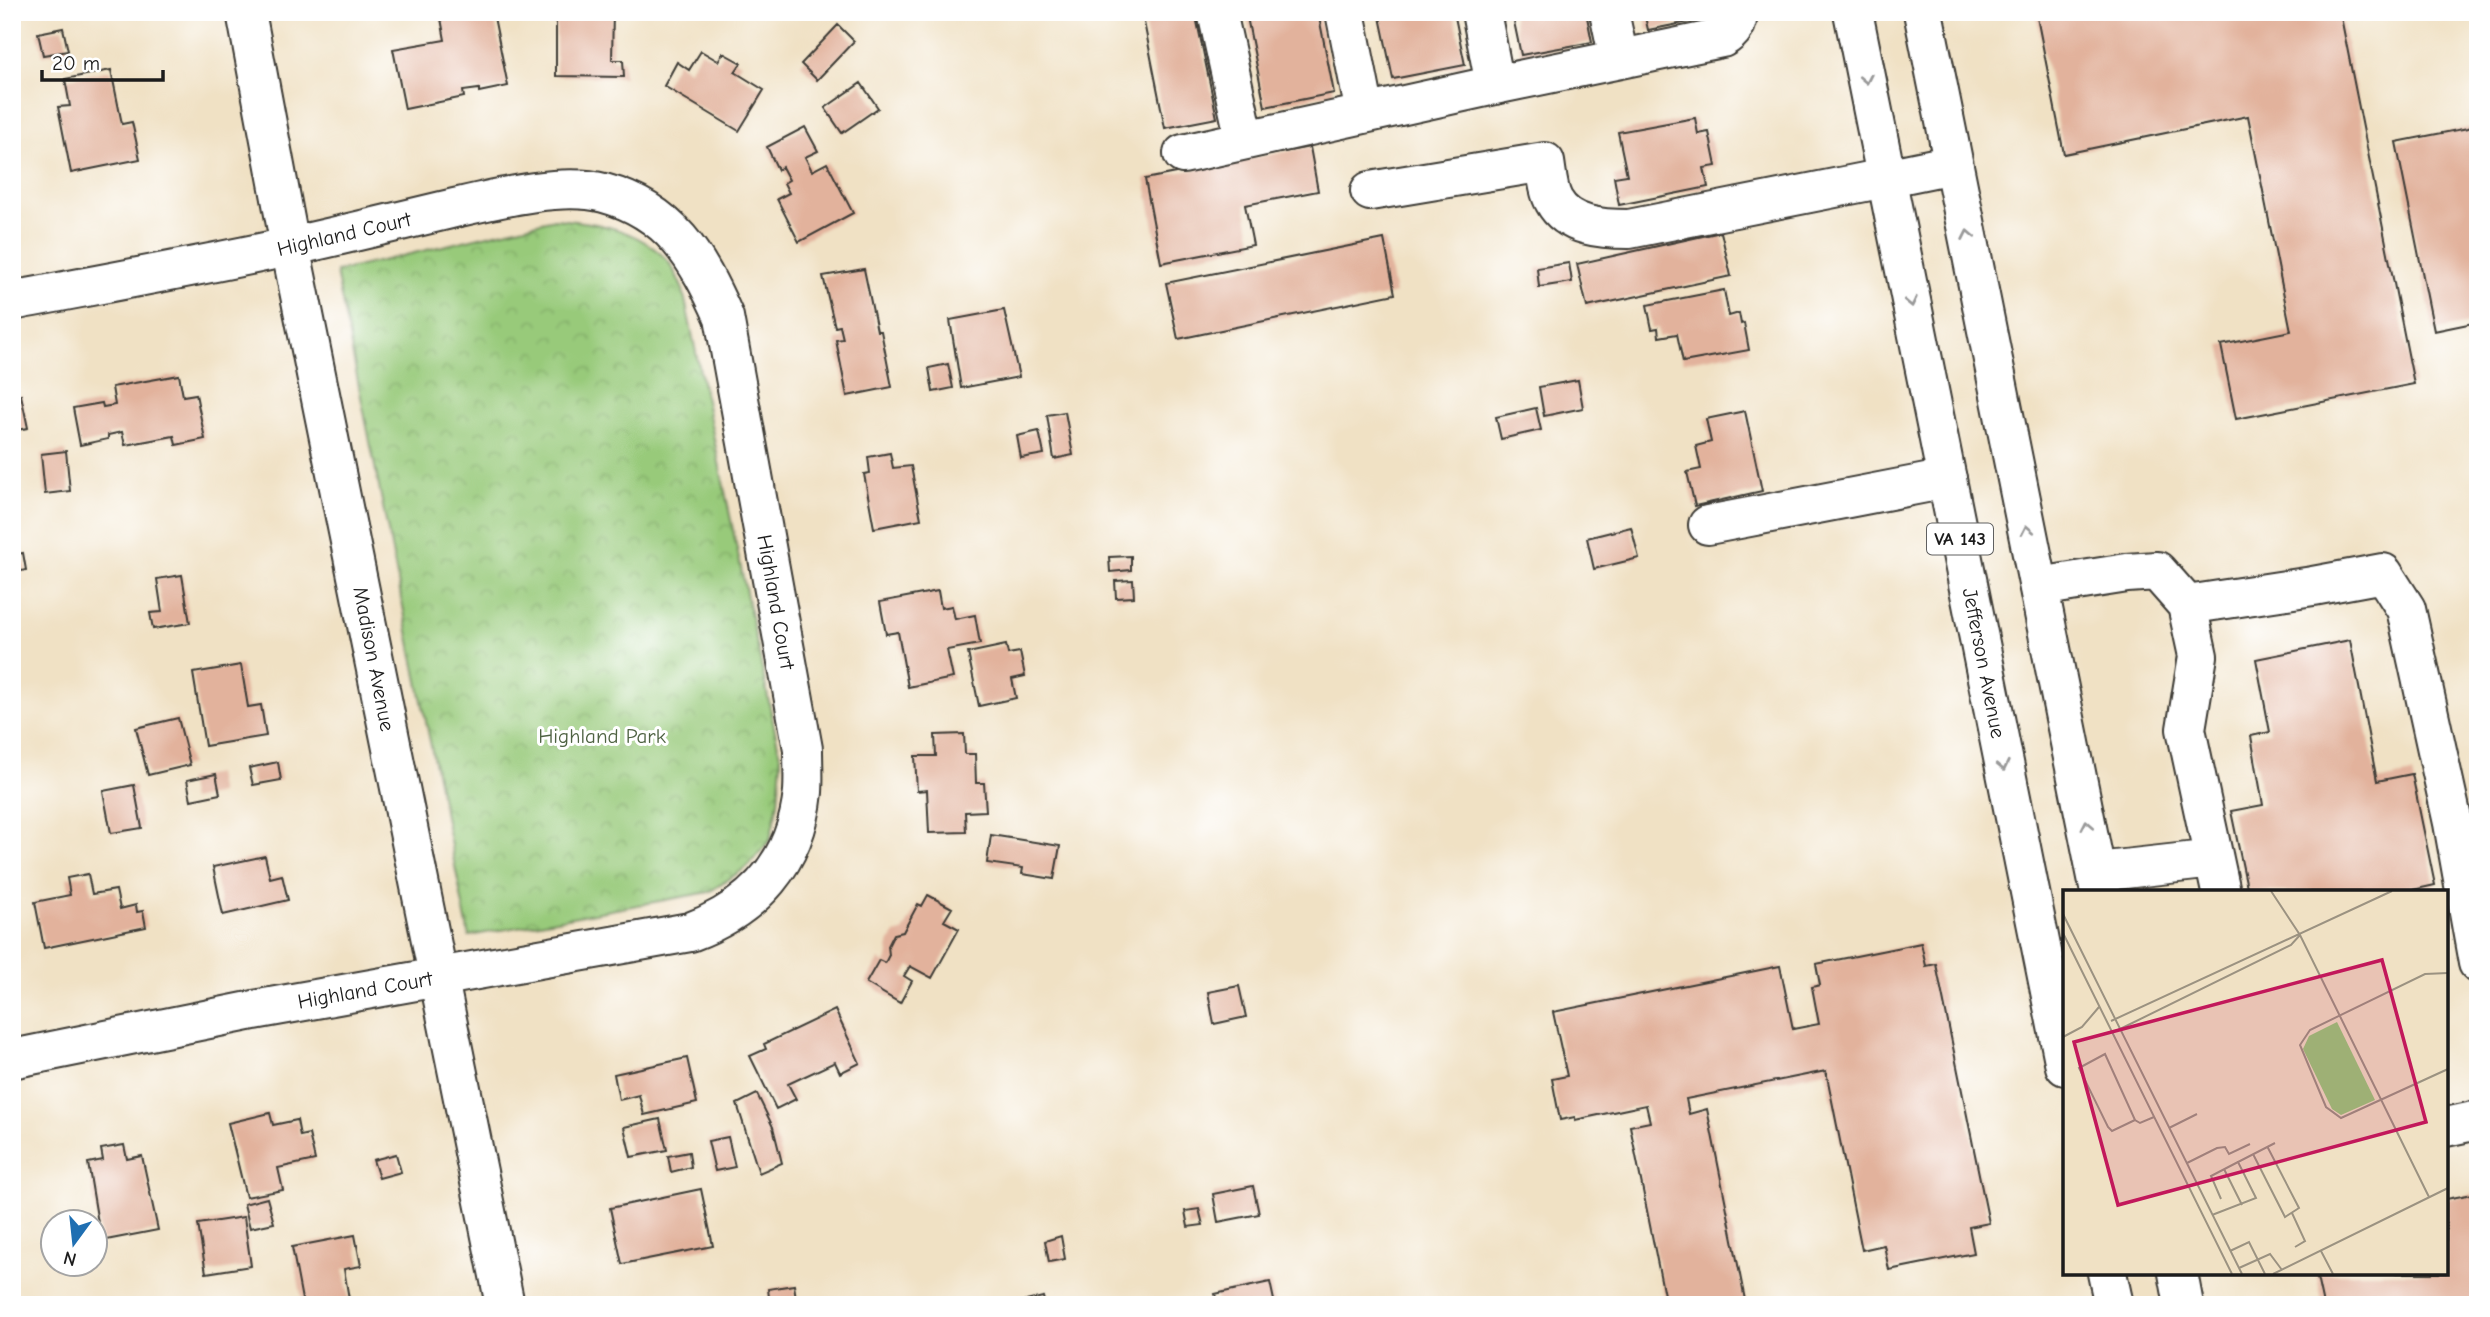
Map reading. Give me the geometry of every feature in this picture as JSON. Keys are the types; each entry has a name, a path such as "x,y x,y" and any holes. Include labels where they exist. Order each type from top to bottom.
{"street":[{"name":"Madison Avenue","path":"246,12 290,246 505,1305"},
{"path":"1217,12 1245,140"},
{"path":"1345,12 1365,113"},
{"path":"1481,12 1495,85"},
{"path":"1609,12 1619,59"},
{"path":"1183,154 1722,38 1733,32 1738,12"},
{"name":"Jefferson Avenue","path":"1853,12 2063,1056"},
{"path":"1923,12 2098,882 2217,875 2186,729 2198,656 2188,605 2157,571 2039,587"},
{"path":"1370,191 1545,162 1553,200 1567,217 1592,226 1629,229 1953,164"},
{"name":"Highland Court","path":"12,301 290,246 497,199 570,189 602,192 631,202 649,213 680,240 704,274 723,317 803,749 803,793 785,857 765,884 740,907 711,924 690,932 254,1010 12,1059"},
{"path":"1708,525 1947,479"},
{"path":"2188,605 2383,573 2406,609 2453,824 2478,963"},
{"path":"2448,1127 2478,1120"},
{"path":"2107,1275 2113,1305"},
{"path":"2178,1275 2184,1305"}],"green space":[{"name":"Highland Park","path":"554,219 600,225 642,241 667,260 683,290 781,760 778,802 770,840 747,867 709,892 469,936 336,272"}],"building":[{"path":"493,12 508,86 479,92 479,89 463,91 464,97 405,109 393,49 445,40 440,13"},
{"path":"556,12 613,12 612,60 623,60 624,77 556,76"},
{"path":"1142,12 1195,12 1217,118 1165,128"},
{"path":"1246,12 1318,12 1334,93 1265,107"},
{"path":"1379,12 1454,12 1465,65 1393,79"},
{"path":"1512,12 1586,12 1592,42 1521,55"},
{"path":"1644,12 1718,12 1719,16 1648,30"},
{"path":"2036,12 2340,12 2414,384 2236,419 2221,345 2291,331 2248,116 2064,154"},
{"path":"838,25 854,41 817,80 801,64"},
{"path":"63,28 68,51 43,55 38,33"},
{"path":"701,51 718,61 723,53 741,63 735,72 764,90 739,131 664,86 677,62 689,70"},
{"path":"111,70 122,124 132,122 140,159 71,173 58,107 70,106 65,79"},
{"path":"861,83 878,108 842,133 825,108"},
{"path":"1695,118 1698,134 1709,132 1716,166 1704,168 1708,187 1619,205 1614,177 1627,175 1618,132"},
{"path":"2478,126 2478,322 2434,331 2396,142"},
{"path":"805,127 818,151 805,157 812,171 827,163 853,213 799,242 777,199 789,193 784,183 789,180 782,167 778,170 767,147"},
{"path":"1310,147 1318,191 1245,205 1253,245 1161,263 1145,179"},
{"path":"1721,232 1731,276 1587,307 1577,264"},
{"path":"1384,239 1395,294 1178,339 1166,283"},
{"path":"1569,263 1572,282 1539,287 1537,268"},
{"path":"864,269 877,331 881,331 892,387 847,396 836,340 843,339 840,326 835,327 823,276"},
{"path":"1724,290 1729,316 1739,313 1741,324 1744,323 1749,350 1683,362 1677,334 1659,337 1658,328 1652,329 1647,305"},
{"path":"1004,310 1019,377 961,388 950,320"},
{"path":"948,364 953,388 933,392 929,368"},
{"path":"179,375 183,396 196,394 205,439 176,445 174,436 125,445 122,432 108,435 108,439 80,445 73,408 102,403 103,407 115,405 112,387"},
{"path":"1578,380 1583,408 1544,416 1539,387"},
{"path":"21,395 28,428 12,431 12,397"},
{"path":"1536,408 1541,430 1501,439 1496,417"},
{"path":"1745,411 1762,491 1695,506 1687,472 1701,469 1696,446 1711,442 1706,419"},
{"path":"1065,412 1073,455 1054,459 1047,415"},
{"path":"1039,431 1044,454 1021,458 1017,436"},
{"path":"12,437 17,456 12,457"},
{"path":"66,451 70,491 45,494 41,454"},
{"path":"890,453 893,468 911,466 921,519 874,528 864,474 870,473 868,457"},
{"path":"1631,527 1639,558 1594,569 1587,538"},
{"path":"23,553 26,570 12,573 12,555"},
{"path":"1131,556 1131,570 1110,572 1109,557"},
{"path":"182,575 190,623 153,629 150,613 162,612 157,579"},
{"path":"1133,580 1134,597 1116,598 1115,581"},
{"path":"938,591 941,608 952,606 955,619 975,615 980,644 947,650 953,678 908,687 898,632 886,634 880,602"},
{"path":"2350,640 2377,781 2412,774 2435,885 2413,890 2248,890 2231,811 2263,805 2251,736 2270,732 2256,659"},
{"path":"1006,645 1008,654 1020,652 1025,676 1012,679 1016,698 979,706 968,653"},
{"path":"241,665 248,707 261,705 266,736 205,746 193,673"},
{"path":"178,718 190,765 148,775 136,728"},
{"path":"964,734 965,754 975,754 976,783 984,783 986,811 965,812 966,832 929,833 927,790 917,791 915,756 936,756 935,735"},
{"path":"278,762 281,780 253,785 249,768"},
{"path":"216,774 220,794 191,800 187,780"},
{"path":"134,785 142,828 111,833 103,791"},
{"path":"991,835 1060,846 1054,879 1022,874 1023,868 987,863"},
{"path":"265,856 270,878 282,875 288,900 223,915 213,867"},
{"path":"88,874 92,894 116,890 120,909 136,905 137,912 143,911 146,927 44,948 35,902 70,895 67,878"},
{"path":"928,895 952,908 944,921 959,929 932,978 910,966 904,976 912,981 900,1003 866,983 879,960 885,963 889,955 888,946 894,934 903,932 918,904 922,906"},
{"path":"1921,943 1926,966 1936,964 1989,1223 1969,1227 1974,1253 1889,1270 1884,1245 1862,1250 1826,1071 1686,1099 1689,1114 1707,1109 1746,1305 1666,1305 1630,1126 1650,1122 1646,1105 1575,1120 1575,1117 1560,1120 1552,1079 1567,1076 1553,1012 1780,966 1793,1029 1819,1024 1812,987 1820,985 1816,964"},
{"path":"1239,986 1246,1017 1214,1024 1208,992"},
{"path":"835,1010 860,1063 840,1073 835,1062 788,1084 796,1099 776,1109 750,1056 766,1049 764,1044"},
{"path":"687,1058 697,1103 644,1115 639,1095 619,1100 614,1074"},
{"path":"757,1094 773,1127 782,1163 759,1173 737,1104"},
{"path":"270,1113 273,1125 297,1120 300,1136 309,1134 315,1160 278,1168 283,1190 246,1197 228,1123"},
{"path":"660,1119 667,1150 631,1157 624,1127"},
{"path":"728,1137 735,1167 715,1171 708,1141"},
{"path":"124,1145 127,1159 142,1156 158,1230 108,1240 108,1208 96,1208 88,1163 103,1160 101,1149"},
{"path":"689,1152 691,1167 671,1172 668,1156"},
{"path":"396,1154 401,1172 379,1178 373,1160"},
{"path":"1253,1186 1259,1214 1218,1222 1213,1194"},
{"path":"701,1189 713,1246 622,1264 610,1208"},
{"path":"2478,1193 2478,1305 2323,1305 2316,1275 2448,1275 2448,1199"},
{"path":"267,1198 274,1223 250,1228 244,1204"},
{"path":"1199,1209 1203,1225 1188,1227 1185,1211"},
{"path":"244,1217 251,1266 206,1273 198,1224"},
{"path":"355,1235 361,1266 344,1269 350,1305 303,1305 292,1247"},
{"path":"1061,1236 1065,1259 1049,1262 1045,1241"},
{"path":"1270,1282 1275,1305 1218,1305 1215,1294"},
{"path":"794,1285 797,1305 770,1305 768,1289"},
{"path":"1043,1297 1045,1305 1023,1305 1022,1302"}]}
